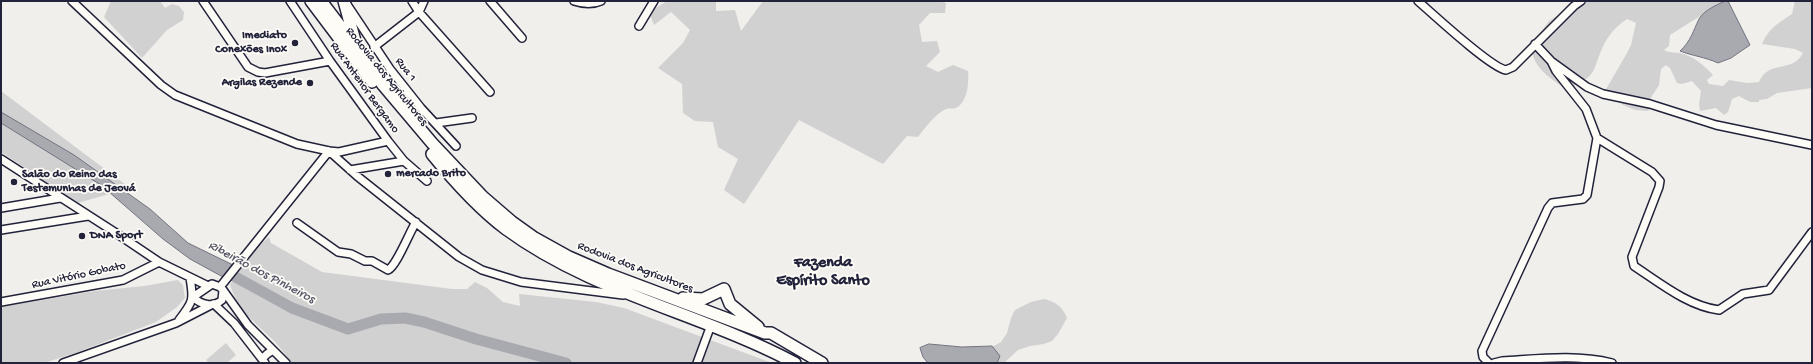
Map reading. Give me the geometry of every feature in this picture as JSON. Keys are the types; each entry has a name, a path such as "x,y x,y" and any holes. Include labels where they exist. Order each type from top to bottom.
{"main road":[{"name":"Rodovia dos Agricultores","path":"311,1 382,95 453,180 481,208 506,229 544,254 631,296 711,325 769,349 795,363"},
{"name":"Rodovia dos Agricultores","path":"321,1 383,85 448,162 482,197 512,222 533,237 568,257 608,274 771,334 822,363"},
{"path":"344,1 357,48"},
{"path":"673,298 703,299 724,289 730,304 765,333"}],"street":[{"path":"72,1 161,85 175,95 238,119 297,144 329,151 339,152 388,141"},
{"path":"203,1 248,67 258,72 271,72 330,61"},
{"name":"Rua Antenor Bergamo","path":"290,1 330,61 388,141 404,161 427,181"},
{"name":"Rua 1","path":"344,1 374,47 421,108 456,146"},
{"path":"412,1 419,12 490,92"},
{"path":"374,47 419,12 424,1"},
{"path":"490,1 522,38"},
{"path":"574,1 583,4 593,4 601,1"},
{"path":"639,26 654,1"},
{"path":"1418,1 1474,49 1499,67 1506,70 1513,67 1574,6 1581,1"},
{"path":"1489,363 1483,357 1482,351 1548,208 1552,203 1583,200 1587,195 1597,138 1584,106 1556,71 1550,61 1535,44"},
{"path":"1550,61 1587,87 1603,94 1650,104 1716,125 1812,145"},
{"path":"436,124 472,118"},
{"path":"1597,138 1652,172 1660,181 1632,257 1632,263 1680,296 1704,306 1719,310 1743,294 1769,290 1812,232"},
{"path":"329,151 350,170 459,257 482,270 497,276 521,282 631,296"},
{"path":"190,278 193,297 197,302 206,305 218,303 222,300 221,288 226,280 329,151"},
{"path":"1,159 88,216 116,232 159,262 208,286"},
{"path":"350,170 404,161"},
{"path":"363,180 368,167"},
{"path":"1,208 60,198"},
{"path":"1,230 88,216"},
{"path":"297,223 338,252 343,254 348,253 365,261 372,261 388,270 400,255 407,237 416,222"},
{"name":"Rua Vitório Gobato","path":"1,302 123,280 159,262"},
{"path":"176,323 188,309 193,297 208,286 216,285 221,288 248,325 286,363"},
{"path":"63,363 176,323 213,304"},
{"path":"213,304 234,323 263,361 266,354 274,350"},
{"path":"696,363 711,325"},
{"path":"1494,363 1502,361 1575,358 1594,359 1612,363"}],"shaded area":[{"path":"111,1 160,1 165,8 172,4 179,6 184,12 183,20 167,30 142,58 104,17"},
{"path":"667,1 716,1 716,11 735,10 741,31 763,1 939,1 946,3 945,13 930,13 919,25 922,42 937,41 940,52 926,66 938,72 953,65 968,71 967,91 960,105 956,108 946,109 938,114 918,137 907,136 883,164 799,120 744,204 724,190 738,159 718,147 713,122 695,121 683,113 682,84 658,68 683,43 690,30 671,12 654,25 649,12"},
{"path":"1580,1 1724,1 1670,35 1669,46 1664,50 1684,54 1693,58 1702,64 1713,75 1707,80 1709,84 1723,86 1729,80 1747,83 1759,82 1763,75 1774,68 1793,63 1798,59 1803,53 1795,49 1762,44 1770,30 1792,14 1795,1 1812,1 1812,88 1777,93 1767,99 1759,100 1759,102 1750,102 1739,96 1732,99 1728,112 1724,115 1716,108 1700,111 1699,104 1701,91 1692,81 1682,84 1677,83 1670,68 1666,65 1661,69 1659,85 1650,99 1650,108 1648,111 1635,110 1623,105 1605,91 1631,45 1636,23 1627,19 1609,36 1590,76 1572,88 1572,94 1542,70 1534,58 1532,50 1538,47 1538,36 1549,21"},
{"path":"1728,1 1750,45 1731,58 1718,63 1680,51 1689,40 1701,16 1711,8"},
{"path":"1,91 130,188 78,203 1,152"},
{"path":"1,112 74,155 150,209 188,243 233,265 223,277 190,259 163,239 101,185 1,123"},
{"path":"269,237 271,243 322,272 452,289 467,289 475,282 487,288 503,302 520,306 519,294 596,302 624,308 772,363 292,363 277,344 243,310 230,285 253,253"},
{"path":"178,280 183,285 185,298 177,307 156,322 78,352 44,363 1,363 1,307 95,291 144,286"},
{"path":"1044,299 1058,305 1063,310 1067,318 1058,334 1052,341 1018,350 1004,363 980,363 992,347 1001,342 1007,333 1015,310 1031,302"},
{"path":"226,343 236,355 227,363 209,363 206,360"},
{"path":"929,344 962,347 992,346 1000,356 997,363 928,363 923,357 920,348"}],"waterway":[{"name":"Ribeirão dos Pinheiros","path":"221,269 292,308 348,329 381,319 405,318 424,322 476,339 566,363"}],"place":[{"name":"Imediato Conexões Inox","path":"295,43"},
{"name":"Argilas Rezende","path":"310,83"},
{"name":"mercado Brito","path":"388,174"},
{"name":"Salão do Reino das Testemunhas de Jeová","path":"14,182"},
{"name":"DNA Sport","path":"82,236"}],"district":[{"name":"Fazenda Espírito Santo","path":"823,273"}]}
